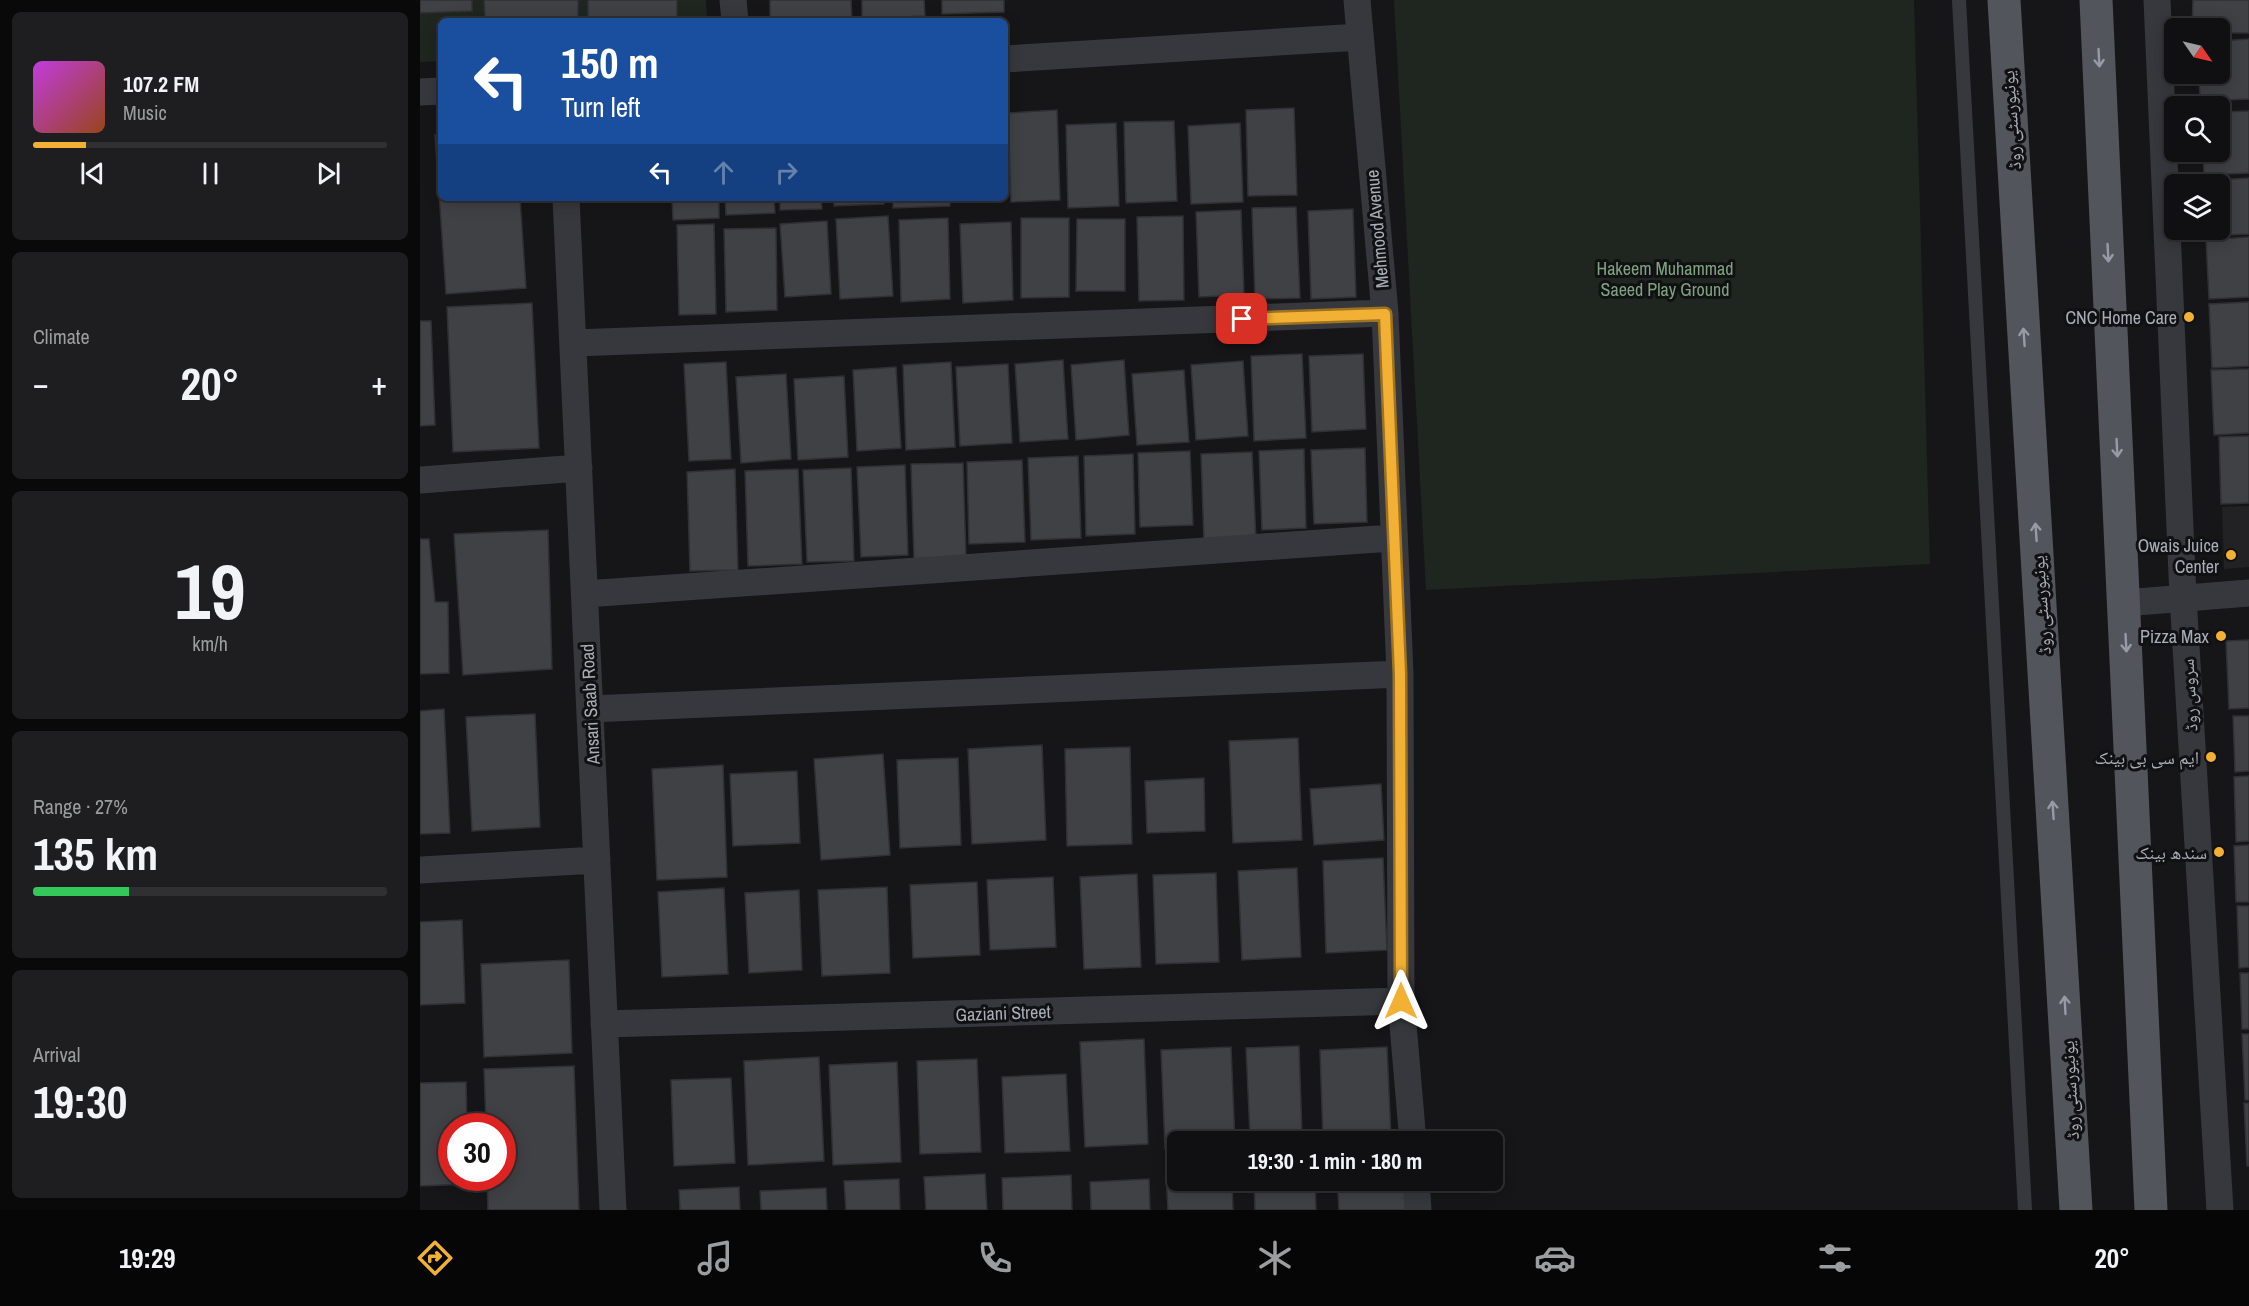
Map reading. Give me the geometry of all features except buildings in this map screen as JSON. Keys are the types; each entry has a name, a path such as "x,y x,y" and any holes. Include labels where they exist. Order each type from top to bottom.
{"main road":[{"name":"یونیورسٹی روڈ","path":"2004,0 2076,1210"},
{"path":"2096,0 2151,1210"}],"street":[{"path":"733,0 735,18"},
{"name":"Mehmood Avenue","path":"1357,0 1385,314 1392,538 1400,674 1401,1001 1412,1131"},
{"name":"سروس روڈ","path":"2157,0 2183,597 2220,1210"},
{"path":"1008,59 1360,37"},
{"path":"420,92 438,91"},
{"name":"Ansari Saab Road","path":"566,201 613,1210"},
{"path":"573,343 1385,314"},
{"path":"420,480 579,468"},
{"path":"585,594 1392,538"},
{"path":"2124,603 2249,593"},
{"path":"590,709 1400,674"},
{"path":"420,870 597,860"},
{"name":"Gaziani Street","path":"604,1024 1401,1001"},
{"path":"1417,1191 1419,1210"}],"lane":[{"path":"1959,0 2025,1210"}],"shaded area":[{"path":"2249,506 2249,567 2224,569 2222,507"}],"green space":[{"path":"420,0 706,0 707,18 438,18 438,61 420,62"},
{"name":"Hakeem Muhammad Saeed Play Ground","path":"1394,0 1914,0 1930,564 1426,590"}],"place":[{"name":"CNC Home Care","path":"2189,317"},
{"name":"Owais Juice Center","path":"2231,555"},
{"name":"Pizza Max","path":"2221,636"},
{"name":"ایم سی بی بینک","path":"2211,757"},
{"name":"سندھ بینک","path":"2219,852"}],"route":[{"path":"1242,319 1385,314 1392,538 1400,674 1401,1001"}]}
